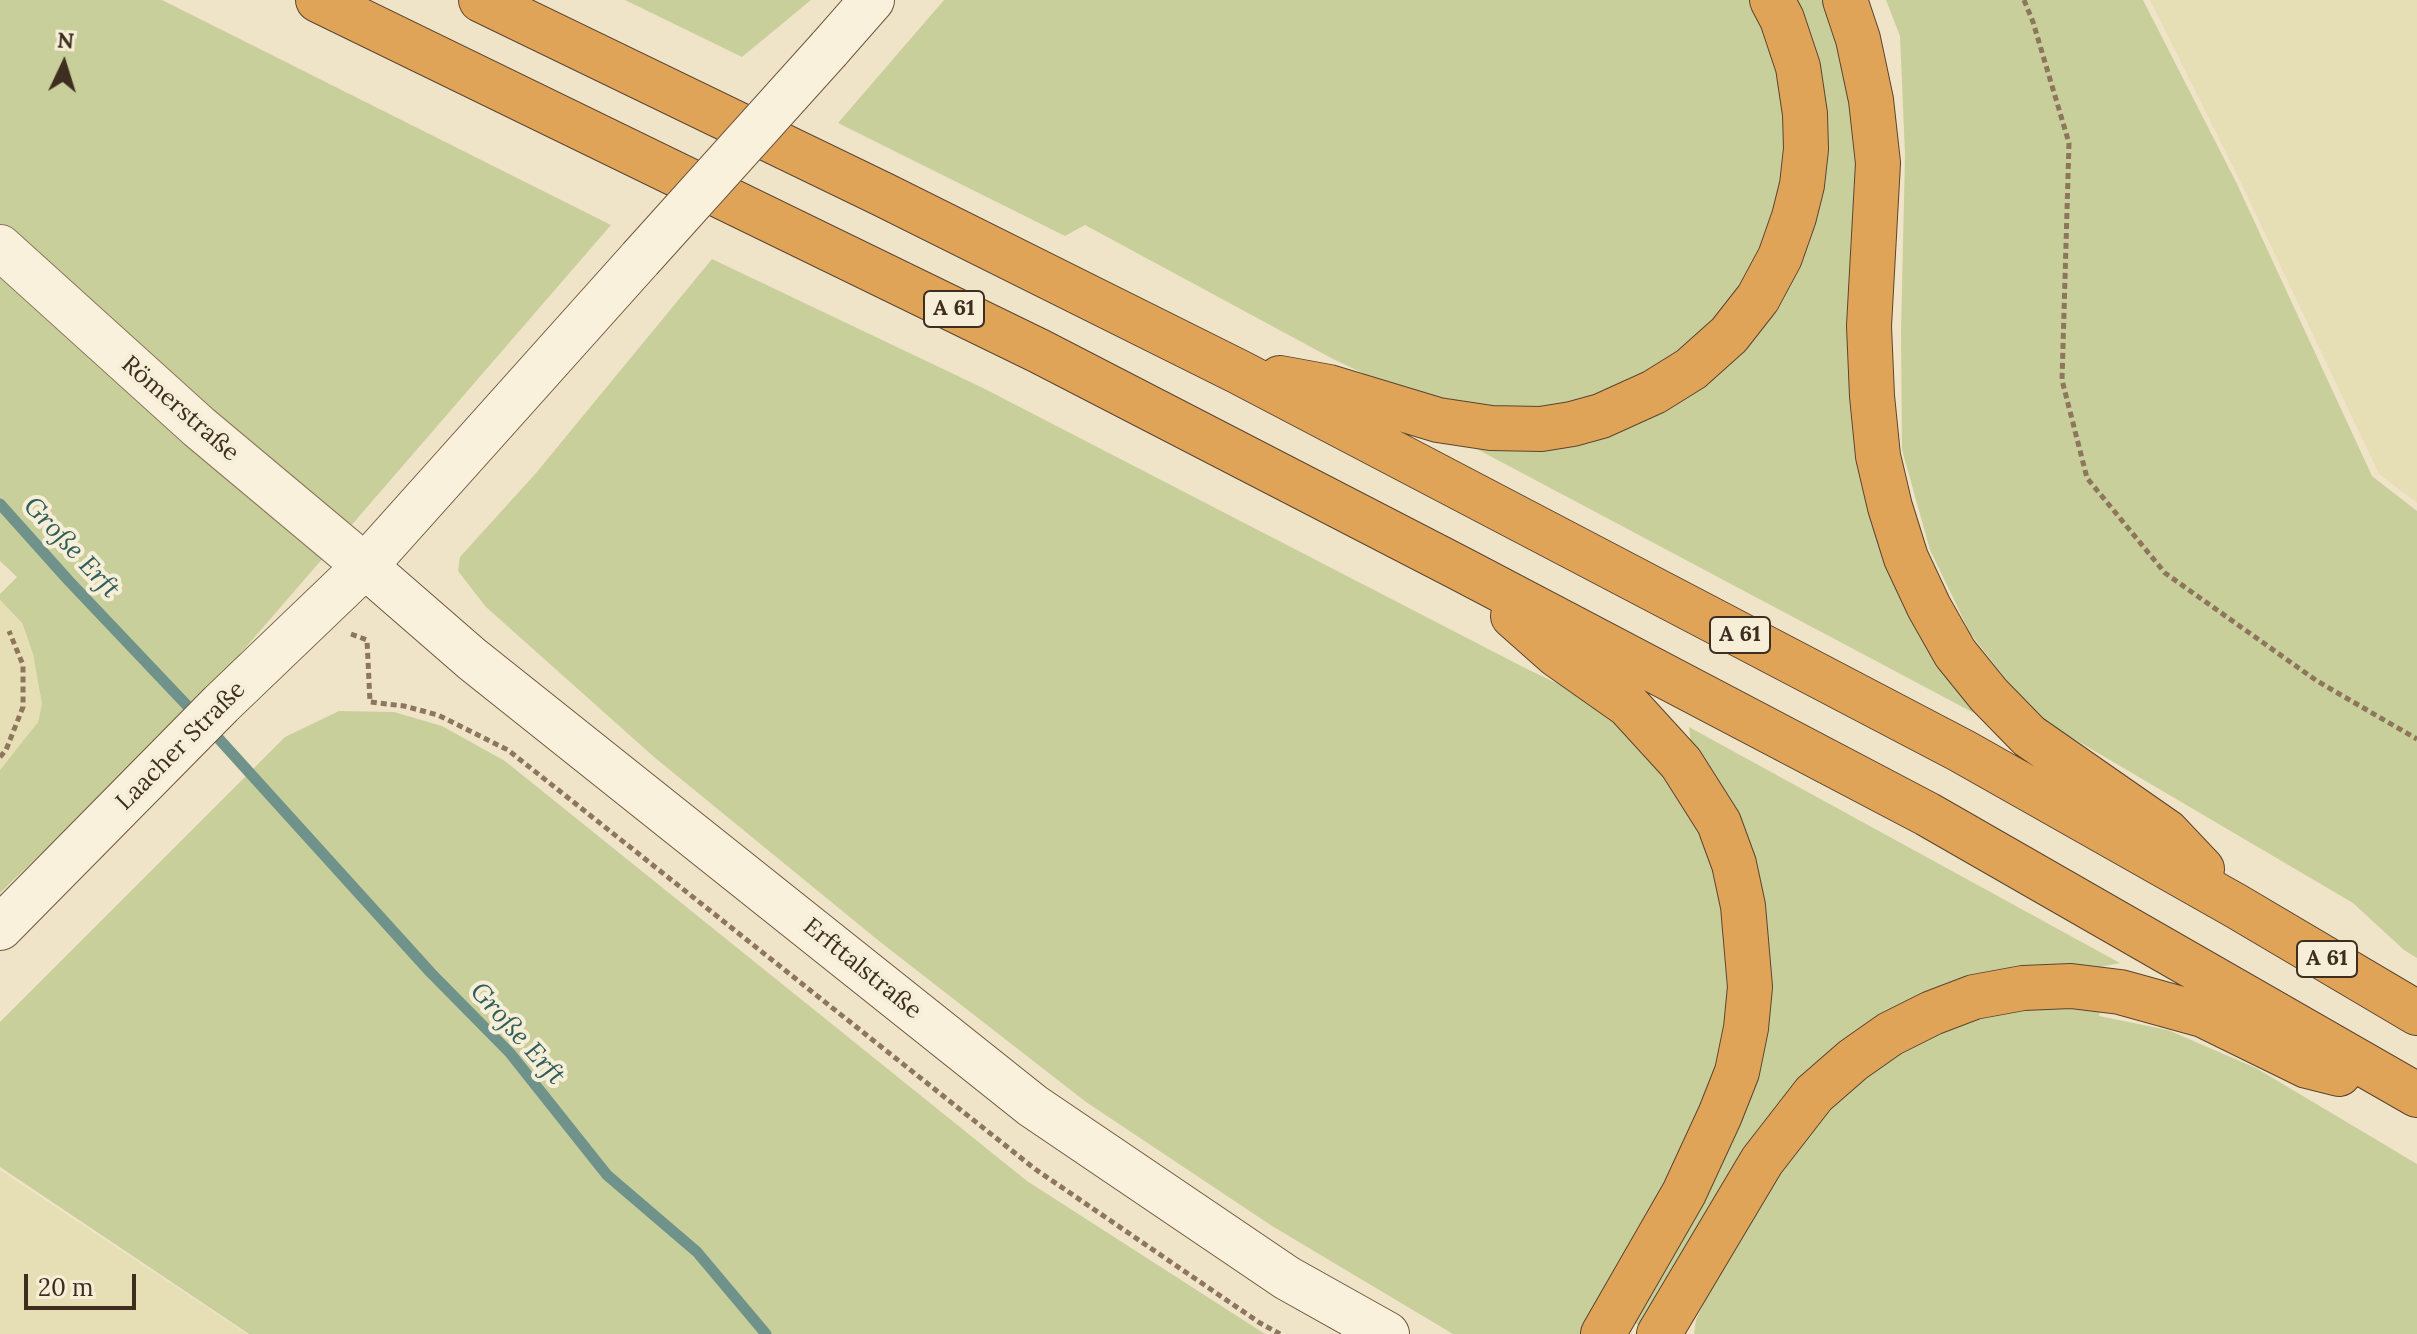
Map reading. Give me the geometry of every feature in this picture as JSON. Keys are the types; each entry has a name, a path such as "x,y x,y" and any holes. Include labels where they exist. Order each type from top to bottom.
{"highway":[{"name":"A 61","path":"318,0 1039,351 1461,569 1927,814 2417,1095"},
{"name":"A 61","path":"481,0 884,195 1239,372 1962,751 2236,906 2417,1013"},
{"path":"1239,372 1329,387 1438,420 1491,428 1541,429 1601,416 1654,392 1691,369 1729,335 1758,298 1780,257 1802,185 1806,149 1805,114 1798,67 1782,19 1772,0"},
{"path":"1845,0 1858,39 1871,100 1878,163 1869,326 1878,456 1906,558 1955,653 1989,695 2029,736 2167,832 2236,906"},
{"path":"1461,569 1557,655 1628,705 1681,763 1719,823 1734,864 1743,906 1750,987 1737,1072 1684,1193 1603,1334"},
{"path":"1659,1334 1680,1314 1762,1161 1814,1094 1853,1060 1890,1034 1974,997 2023,988 2071,986 2120,992 2203,1015 2307,1066 2417,1095"}],"main road":[{"name":"Laacher Straße","path":"0,928 221,704 365,566 872,0"},
{"name":"Römerstraße","path":"0,247 199,427 365,566"},
{"name":"Erfttalstraße","path":"365,566 472,659 1033,1106 1287,1278 1387,1334"}],"path":[{"path":"2024,0 2069,143 2062,380 2087,478 2165,573 2317,681 2417,739"},
{"path":"310,618 367,640 370,702 404,706 438,715 508,750 1035,1169 1280,1334"},
{"path":"0,757 6,750 23,707 23,665 9,631"}],"shaded area":[{"path":"2150,0 2417,0 2417,503 2379,474"},
{"path":"0,600 21,623 33,654 42,704 38,722 0,770"},
{"path":"0,1170 247,1334 0,1334"}],"green space":[{"path":"0,0 162,0 611,225 196,705 0,893 0,770 38,722 42,704 33,654 22,623 0,600 0,594 17,577 0,561"},
{"path":"625,0 811,0 742,57"},
{"path":"944,0 1752,0 1775,50 1787,129 1784,195 1760,257 1724,320 1624,390 1558,408 1488,413 1426,403 1333,359 1085,225 1065,236 838,123"},
{"path":"1789,0 1823,0 1845,53 1858,120 1857,416 1987,720 1475,448 1536,451 1590,443 1646,416 1795,265"},
{"path":"1886,0 2143,0 2237,184 2372,476 2417,511 2417,958 2404,950 2353,903 2035,716 1970,633 1930,550 1902,450 1905,155 1900,36"},
{"path":"712,259 983,388 1586,697 1638,739 1680,789 1710,844 1727,924 1729,993 1717,1065 1680,1156 1581,1334 1453,1334 1272,1226 1086,1102 879,941 654,757 486,607 458,571 460,557 536,473"},
{"path":"339,711 394,712 442,726 505,761 1027,1181 1265,1334 249,1334 0,1167 0,1022 285,737"},
{"path":"1689,727 2120,963 1905,1007 1644,1328 1631,1321 1758,1047"},
{"path":"2061,1005 2101,1007 2099,1016 2168,1030 2256,1068 2417,1164 2417,1334 1694,1334 1696,1320 1715,1278 1771,1180 1816,1119 1862,1076 1923,1035 1997,1011"}],"waterway":[{"name":"Große Erft","path":"0,504 198,717"},
{"name":"Große Erft","path":"210,729 431,973 510,1053 607,1175 697,1252 766,1334"}]}
